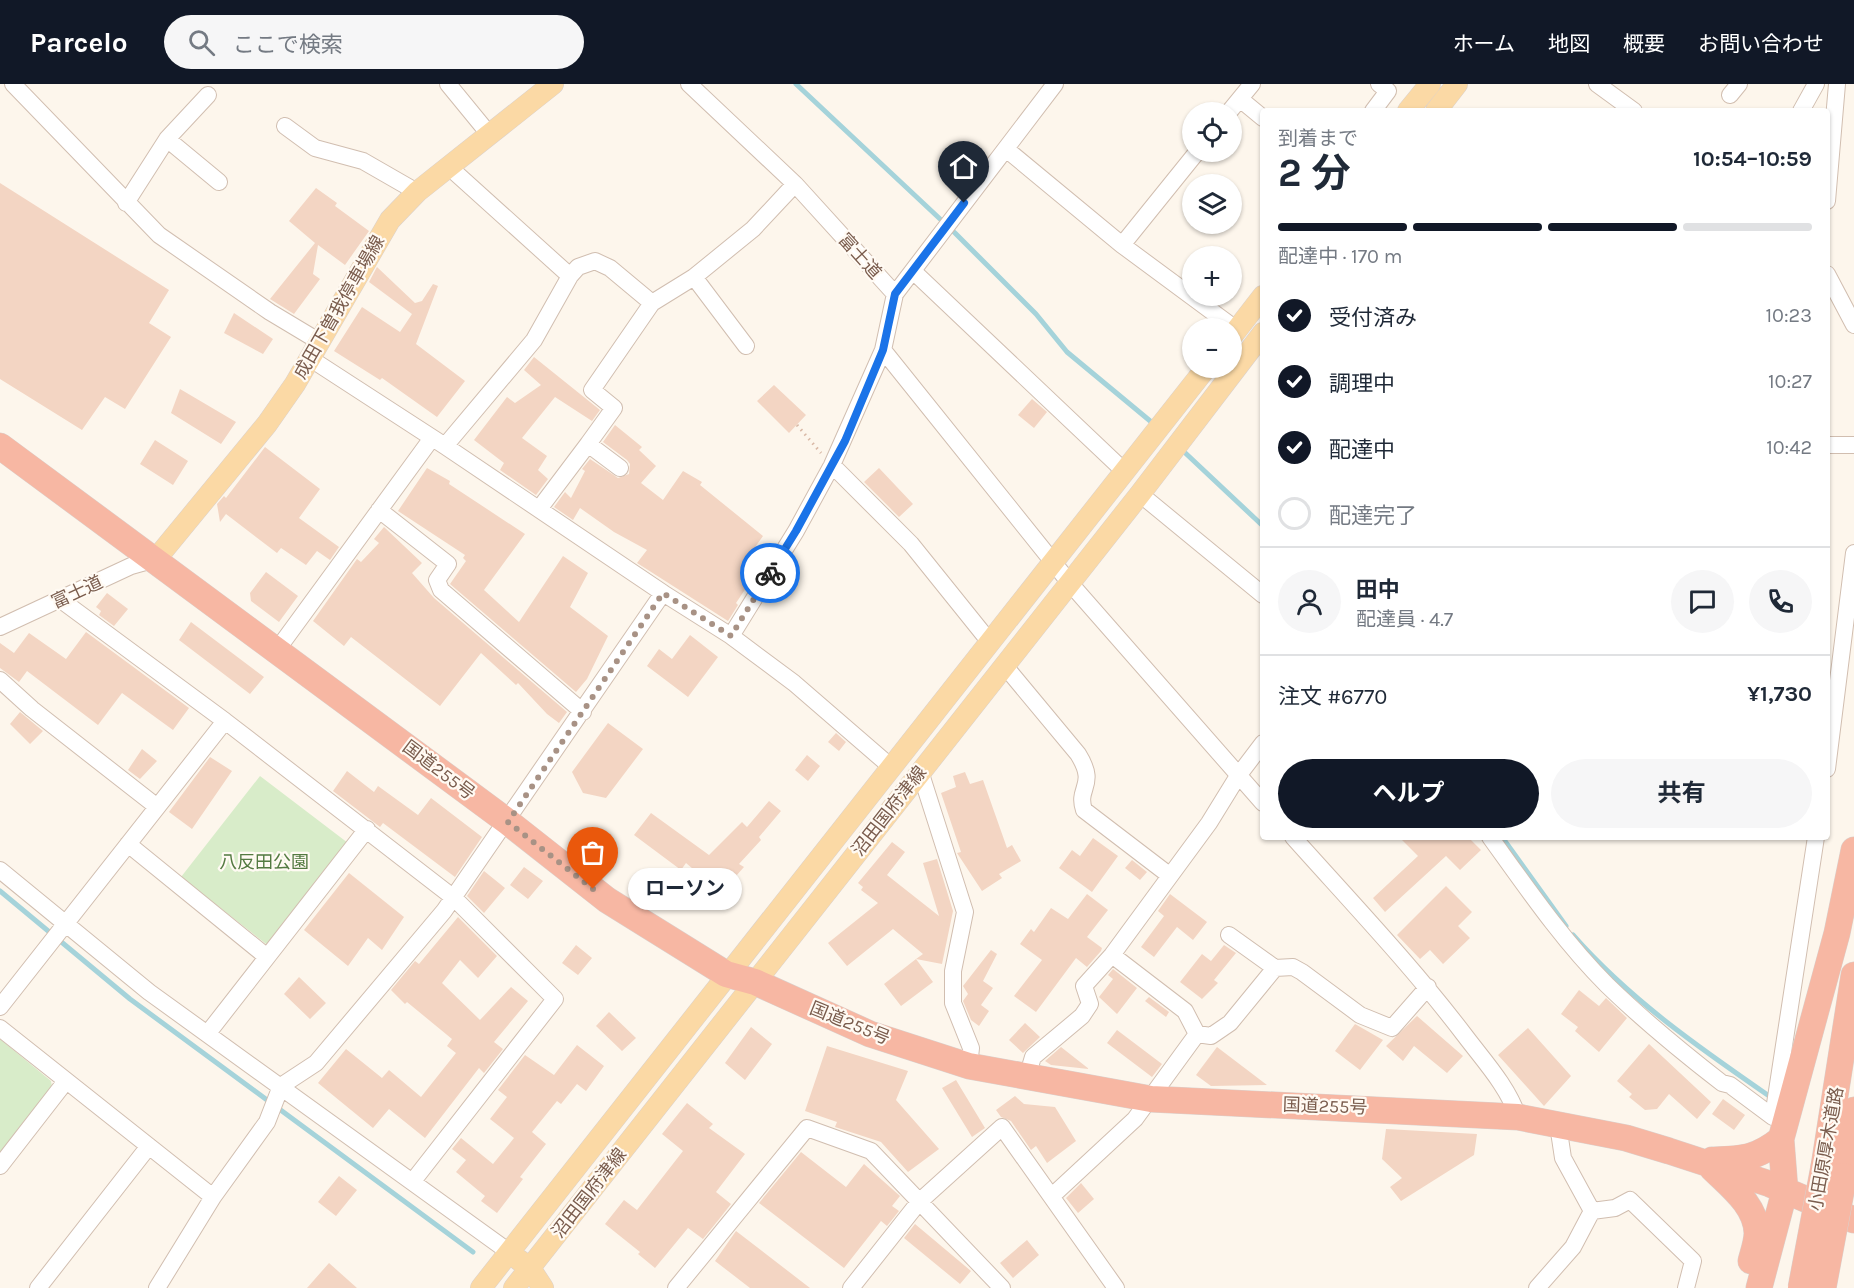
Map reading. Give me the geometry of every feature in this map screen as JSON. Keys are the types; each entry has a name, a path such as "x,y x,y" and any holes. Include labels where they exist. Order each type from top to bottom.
{"highway":[{"name":"国道255号","path":"0,446 508,822 607,900 726,974 755,982 870,1034 969,1066 1151,1099 1518,1117 1626,1138 1785,1190 1854,1220"},
{"path":"1759,1288 1785,1190 1781,1139 1837,933 1854,850"},
{"name":"小田原厚木道路","path":"1823,1288 1854,975"},
{"name":"小田原厚木道路","path":"1801,1288 1854,1110"},
{"path":"1702,1162 1743,1159 1763,1153 1781,1139"},
{"path":"1702,1162 1744,1200 1752,1214 1757,1233 1745,1288"}],"main road":[{"name":"成田下曽我停車場線","path":"156,560 267,424 315,350 377,239 417,192 553,84"},
{"path":"1410,108 1430,84"},
{"path":"1438,108 1457,84"},
{"path":"1242,323 1260,300"},
{"name":"沼田国府津線","path":"514,1288 1140,494 1260,337"},
{"name":"沼田国府津線","path":"481,1288 1149,436 1198,378"},
{"path":"509,1252 530,1268 543,1288"}],"street":[{"path":"448,84 489,134"},
{"name":"富士道","path":"689,84 795,184 895,294 1055,84"},
{"path":"1237,102 1252,84"},
{"path":"1375,108 1388,91 1379,84"},
{"path":"1597,84 1630,108"},
{"path":"1803,108 1816,84"},
{"path":"1830,166 1837,84"},
{"path":"21,86 126,203 159,235 438,442 731,636 794,683 890,766"},
{"path":"126,203 167,138 208,95"},
{"path":"1242,109 1260,117"},
{"path":"285,126 315,148 363,161 417,192"},
{"path":"167,138 219,182"},
{"path":"1006,148 1122,245 1215,318"},
{"path":"1122,245 1189,162"},
{"path":"448,166 570,276"},
{"path":"539,509 614,408 592,390 652,303 694,278 753,229 795,184"},
{"path":"277,650 379,510 438,442 534,340 570,276 578,267 595,261 610,268 652,303"},
{"path":"913,270 1123,470"},
{"path":"694,278 746,346"},
{"path":"1830,280 1854,325"},
{"path":"731,636 796,531 832,465 883,350 895,294"},
{"path":"883,350 1070,582 1260,800"},
{"path":"588,444 620,468"},
{"path":"1830,445 1854,445"},
{"path":"832,465 911,544 989,641"},
{"path":"1140,494 1260,593"},
{"path":"379,510 448,564 437,580 441,590 582,712"},
{"path":"1830,735 1854,553"},
{"name":"富士道","path":"0,627 131,566 156,560"},
{"path":"157,1288 213,1197 267,1122 279,1092 316,1063 454,898 663,593"},
{"path":"61,600 367,828 454,898 555,999 413,1181"},
{"path":"1004,665 1078,754 1087,769 1088,781 1081,801 1084,810 1169,875"},
{"path":"0,680 32,710 156,806"},
{"path":"0,1007 225,721"},
{"path":"1027,1077 1033,1057 1082,1016 1090,1004 1084,986 1112,955 1209,824 1238,776 1260,747"},
{"path":"920,771 965,912 953,971 953,1003 971,1048 969,1066"},
{"path":"208,1033 367,828"},
{"path":"1296,840 1428,987 1513,1101 1518,1117"},
{"path":"1492,840 1562,933 1605,983 1657,1031 1722,1083 1730,1085 1773,1117 1816,840"},
{"path":"128,844 267,957"},
{"path":"0,870 59,932 208,1033 279,1092 413,1181 509,1252"},
{"path":"1229,935 1275,968 1293,967 1360,1015 1392,1028 1428,987"},
{"path":"1112,955 1185,1011 1197,1034"},
{"path":"1197,1034 1211,1036 1230,1023 1275,968"},
{"path":"0,1028 213,1197"},
{"path":"1052,1196 1136,1119 1151,1099 1161,1080 1197,1034"},
{"path":"0,1166 66,1081"},
{"path":"1558,1125 1563,1158 1592,1211"},
{"path":"851,1288 919,1202 1002,1127 1116,1288"},
{"path":"676,1288 807,1128 871,1151 997,1286"},
{"path":"38,1288 149,1146"},
{"path":"1592,1211 1615,1208 1630,1200 1693,1261 1686,1288"},
{"path":"1537,1288 1573,1247 1592,1211"}],"path":[{"path":"797,425 832,465"}],"green space":[{"name":"八反田公園","path":"260,776 348,843 270,947 181,877"},
{"path":"0,1039 51,1081 52,1087 0,1153"}],"building":[{"path":"0,183 169,290 149,323 171,337 125,409 105,397 82,430 0,379"},
{"path":"316,188 337,203 335,206 369,231 345,265 318,245 313,274 320,279 294,314 270,299 315,243 289,221"},
{"path":"377,267 415,303 422,301 433,284 438,286 416,344 465,381 437,417 382,378 380,380 334,351 362,307 400,332 412,314 369,282"},
{"path":"234,313 273,339 263,354 224,333"},
{"path":"534,357 600,410 592,421 555,397 522,438 547,456 538,470 548,479 536,495 500,470 504,463 474,440 507,397 515,403 541,385 524,370"},
{"path":"774,385 806,415 789,433 757,401"},
{"path":"180,389 236,422 221,444 171,413"},
{"path":"1032,399 1047,412 1034,428 1018,415"},
{"path":"615,425 642,447 639,450 656,466 641,483 663,500 683,471 702,482 700,485 763,536 743,564 756,573 736,603 738,605 728,621 637,563 647,550 614,532 580,508 573,520 554,507 565,492 571,498 585,471 582,469 590,459 618,478 629,474 630,464 627,460 603,442"},
{"path":"155,440 188,461 173,485 140,464"},
{"path":"265,447 320,489 299,518 339,547 330,560 317,551 306,565 281,548 277,553 226,514 220,522 217,504 224,496 226,498"},
{"path":"427,468 450,481 449,484 525,534 484,590 519,622 563,556 588,573 570,607 608,636 587,679 576,692 450,584 466,561 463,558 465,555 398,511"},
{"path":"879,468 913,504 899,517 864,482"},
{"path":"384,527 422,563 412,573 434,598 567,712 559,723 547,714 518,683 516,685 481,653 440,706 351,637 344,646 313,621 357,559 361,562 379,543 374,539"},
{"path":"266,572 298,596 279,622 251,601 250,593"},
{"path":"107,593 128,609 114,626 99,615 101,611 96,607"},
{"path":"191,622 264,677 250,694 179,640"},
{"path":"86,632 189,708 173,730 122,693 98,725 27,671 19,682 0,668 0,643 14,653 29,633 66,659"},
{"path":"690,635 718,657 688,697 647,666 659,649 672,659"},
{"path":"20,712 43,731 30,744 10,724"},
{"path":"608,723 643,749 606,798 583,793 572,772"},
{"path":"836,733 846,742 839,751 828,742"},
{"path":"142,749 157,761 140,779 128,770"},
{"path":"807,755 820,766 808,781 795,770"},
{"path":"210,757 232,771 192,829 169,812"},
{"path":"347,771 374,792 378,786 418,815 431,798 482,837 455,877 383,823 380,827 333,791"},
{"path":"965,772 970,784 983,780 1007,848 1012,845 1021,861 999,874 1002,878 982,891 957,853 961,852 941,793 956,787 953,776"},
{"path":"769,801 781,811 759,837 761,840 739,864 744,867 721,893 686,863 681,870 634,835 651,813 709,855 742,822 747,827"},
{"path":"1093,838 1118,856 1092,892 1059,868 1072,850 1080,856"},
{"path":"1402,840 1471,840 1481,850 1460,870 1446,856 1385,912 1373,898 1418,856"},
{"path":"892,842 905,852 887,875 939,916 923,863 937,859 953,911 942,964 916,959 923,954 893,929 847,966 828,943 878,903 861,890 863,887 858,883"},
{"path":"1132,860 1147,872 1140,880 1125,868"},
{"path":"524,867 543,881 528,899 510,885"},
{"path":"484,871 505,888 484,913 467,896"},
{"path":"349,873 404,917 382,950 368,938 348,966 304,930"},
{"path":"1446,886 1472,912 1458,926 1470,938 1443,964 1430,950 1420,959 1397,935"},
{"path":"1087,894 1108,910 1087,937 1102,948 1101,951 1087,967 1076,958 1036,1012 1014,996 1042,960 1020,944 1031,929 1034,932 1051,908 1068,919"},
{"path":"1170,894 1207,922 1193,940 1177,927 1154,957 1141,947 1164,916 1158,911"},
{"path":"458,917 497,956 478,978 460,960 442,983 480,1020 511,987 528,1001 494,1042 503,1049 484,1073 479,1068 425,1138 389,1109 373,1128 318,1083 346,1049 382,1078 389,1070 421,1097 456,1053 447,1046 452,1039 407,1002 405,1004 391,990 415,961 419,964"},
{"path":"576,945 592,958 578,975 562,963"},
{"path":"1224,945 1236,953 1214,980 1218,983 1202,999 1180,982 1202,954 1211,961"},
{"path":"991,950 997,954 983,981 993,988 981,1005 989,1011 979,1026 971,1020 963,1001 968,994 963,986"},
{"path":"916,959 933,982 901,1006 884,984"},
{"path":"1113,969 1137,988 1117,1014 1099,997 1113,979 1108,975"},
{"path":"299,977 326,1003 310,1019 284,994"},
{"path":"1579,990 1599,1006 1606,998 1627,1018 1599,1052 1575,1031 1578,1027 1561,1014"},
{"path":"1149,997 1169,1012 1166,1017 1145,1001"},
{"path":"609,1012 636,1038 622,1051 596,1026"},
{"path":"1417,1016 1463,1056 1447,1073 1414,1046 1403,1061 1386,1046"},
{"path":"1025,1023 1040,1037 1023,1053 1009,1040"},
{"path":"1355,1024 1383,1040 1360,1070 1335,1051"},
{"path":"751,1027 772,1044 745,1080 725,1063"},
{"path":"1528,1028 1571,1076 1544,1106 1498,1055"},
{"path":"1117,1030 1162,1064 1152,1077 1107,1043"},
{"path":"1649,1044 1711,1102 1697,1119 1669,1094 1657,1109 1645,1110 1629,1097 1632,1094 1617,1081"},
{"path":"577,1045 604,1066 586,1091 577,1084 561,1104 557,1101 532,1132 546,1144 520,1177 523,1179 497,1213 481,1201 485,1196 456,1172 466,1160 452,1149 461,1138 493,1164 514,1138 490,1119 507,1097 498,1090 525,1055 554,1075"},
{"path":"827,1046 908,1071 896,1100 939,1149 908,1172 881,1142 835,1127 837,1122 805,1111"},
{"path":"1061,1047 1089,1069 1051,1065 1045,1061"},
{"path":"1217,1047 1267,1085 1211,1086 1196,1075"},
{"path":"956,1080 985,1128 972,1137 942,1088"},
{"path":"1015,1096 1024,1104 1055,1107 1076,1141 1047,1163 1036,1146 1031,1150 1011,1121 1001,1117 996,1110"},
{"path":"1723,1099 1745,1115 1734,1130 1712,1114"},
{"path":"687,1103 713,1124 709,1128 745,1154 716,1192 731,1204 720,1218 703,1239 688,1228 655,1268 638,1254 640,1252 605,1224 624,1200 637,1210 683,1151 662,1134"},
{"path":"1386,1129 1477,1134 1474,1155 1401,1201 1390,1187 1402,1178 1382,1159"},
{"path":"801,1152 846,1187 864,1164 900,1196 892,1206 899,1211 887,1226 881,1221 844,1268 759,1203"},
{"path":"339,1176 357,1190 336,1216 318,1202"},
{"path":"1081,1183 1094,1199 1078,1213 1066,1198"},
{"path":"915,1224 971,1271 960,1284 904,1238"},
{"path":"736,1231 810,1288 750,1288 715,1261"},
{"path":"1027,1240 1039,1255 1013,1278 1000,1263"},
{"path":"329,1263 357,1288 307,1288"}],"waterway":[{"path":"796,84 955,233 1036,314 1067,352 1155,425"},
{"path":"1180,448 1260,523"},
{"path":"1504,840 1566,926"},
{"path":"0,891 130,999 473,1252"},
{"path":"1573,935 1618,981 1667,1023 1772,1098"}],"way so far":[{"path":"593,889 508,822 663,593 731,636 770,573"}],"place":[{"name":"ローソン","path":"593,889"}],"route":[{"path":"770,573 796,531 845,441 883,350 895,294 964,203"}]}
